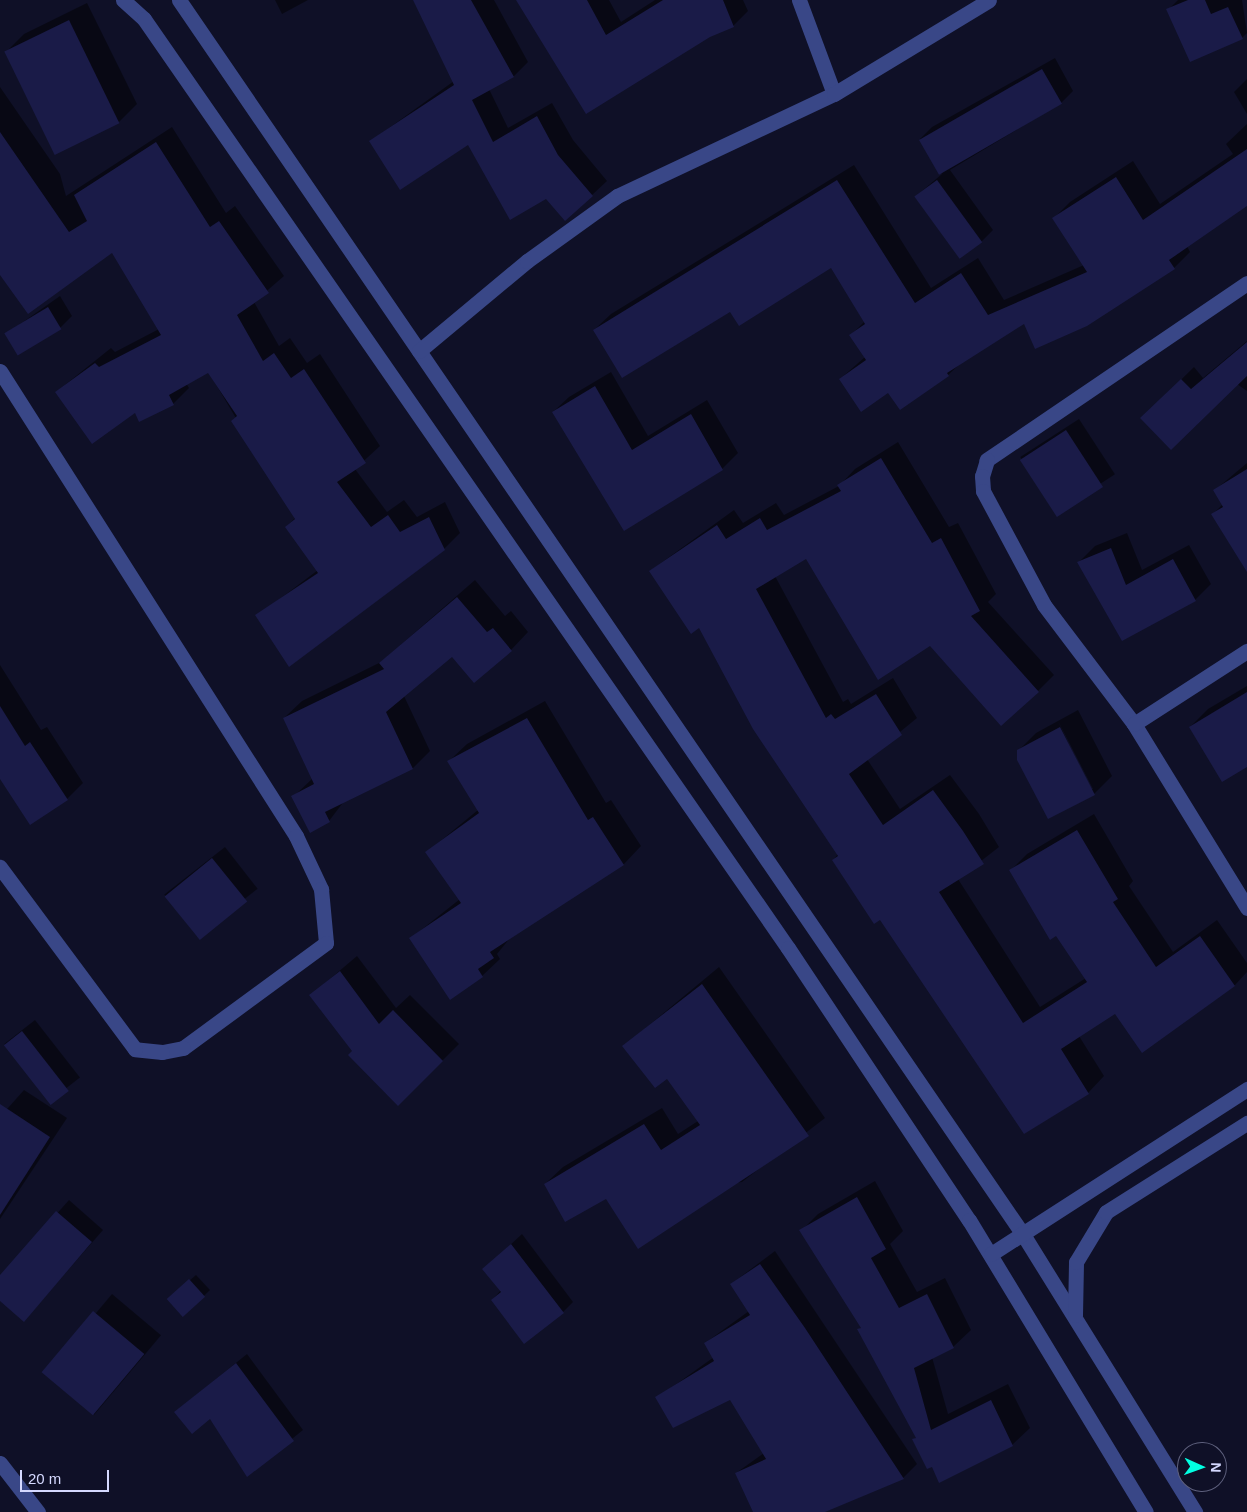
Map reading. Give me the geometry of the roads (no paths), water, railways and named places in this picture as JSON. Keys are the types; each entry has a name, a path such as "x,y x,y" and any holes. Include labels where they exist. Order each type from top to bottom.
{"street":[{"path":"123,0 144,20 788,948 991,1254 1146,1512"},
{"path":"179,0 1024,1236 1075,1315 1195,1512"},
{"path":"799,0 834,94"},
{"path":"419,351 527,261 618,196 834,94 989,0"},
{"path":"1247,284 987,460 982,476 983,491 1044,605 1134,724 1247,908"},
{"path":"0,371 296,836 321,890 326,943 184,1048 162,1052 135,1048 0,867"},
{"path":"1134,724 1247,651"},
{"path":"991,1254 1024,1236 1247,1088"},
{"path":"1075,1315 1076,1262 1106,1212 1247,1123"},
{"path":"0,1463 38,1512"}]}
